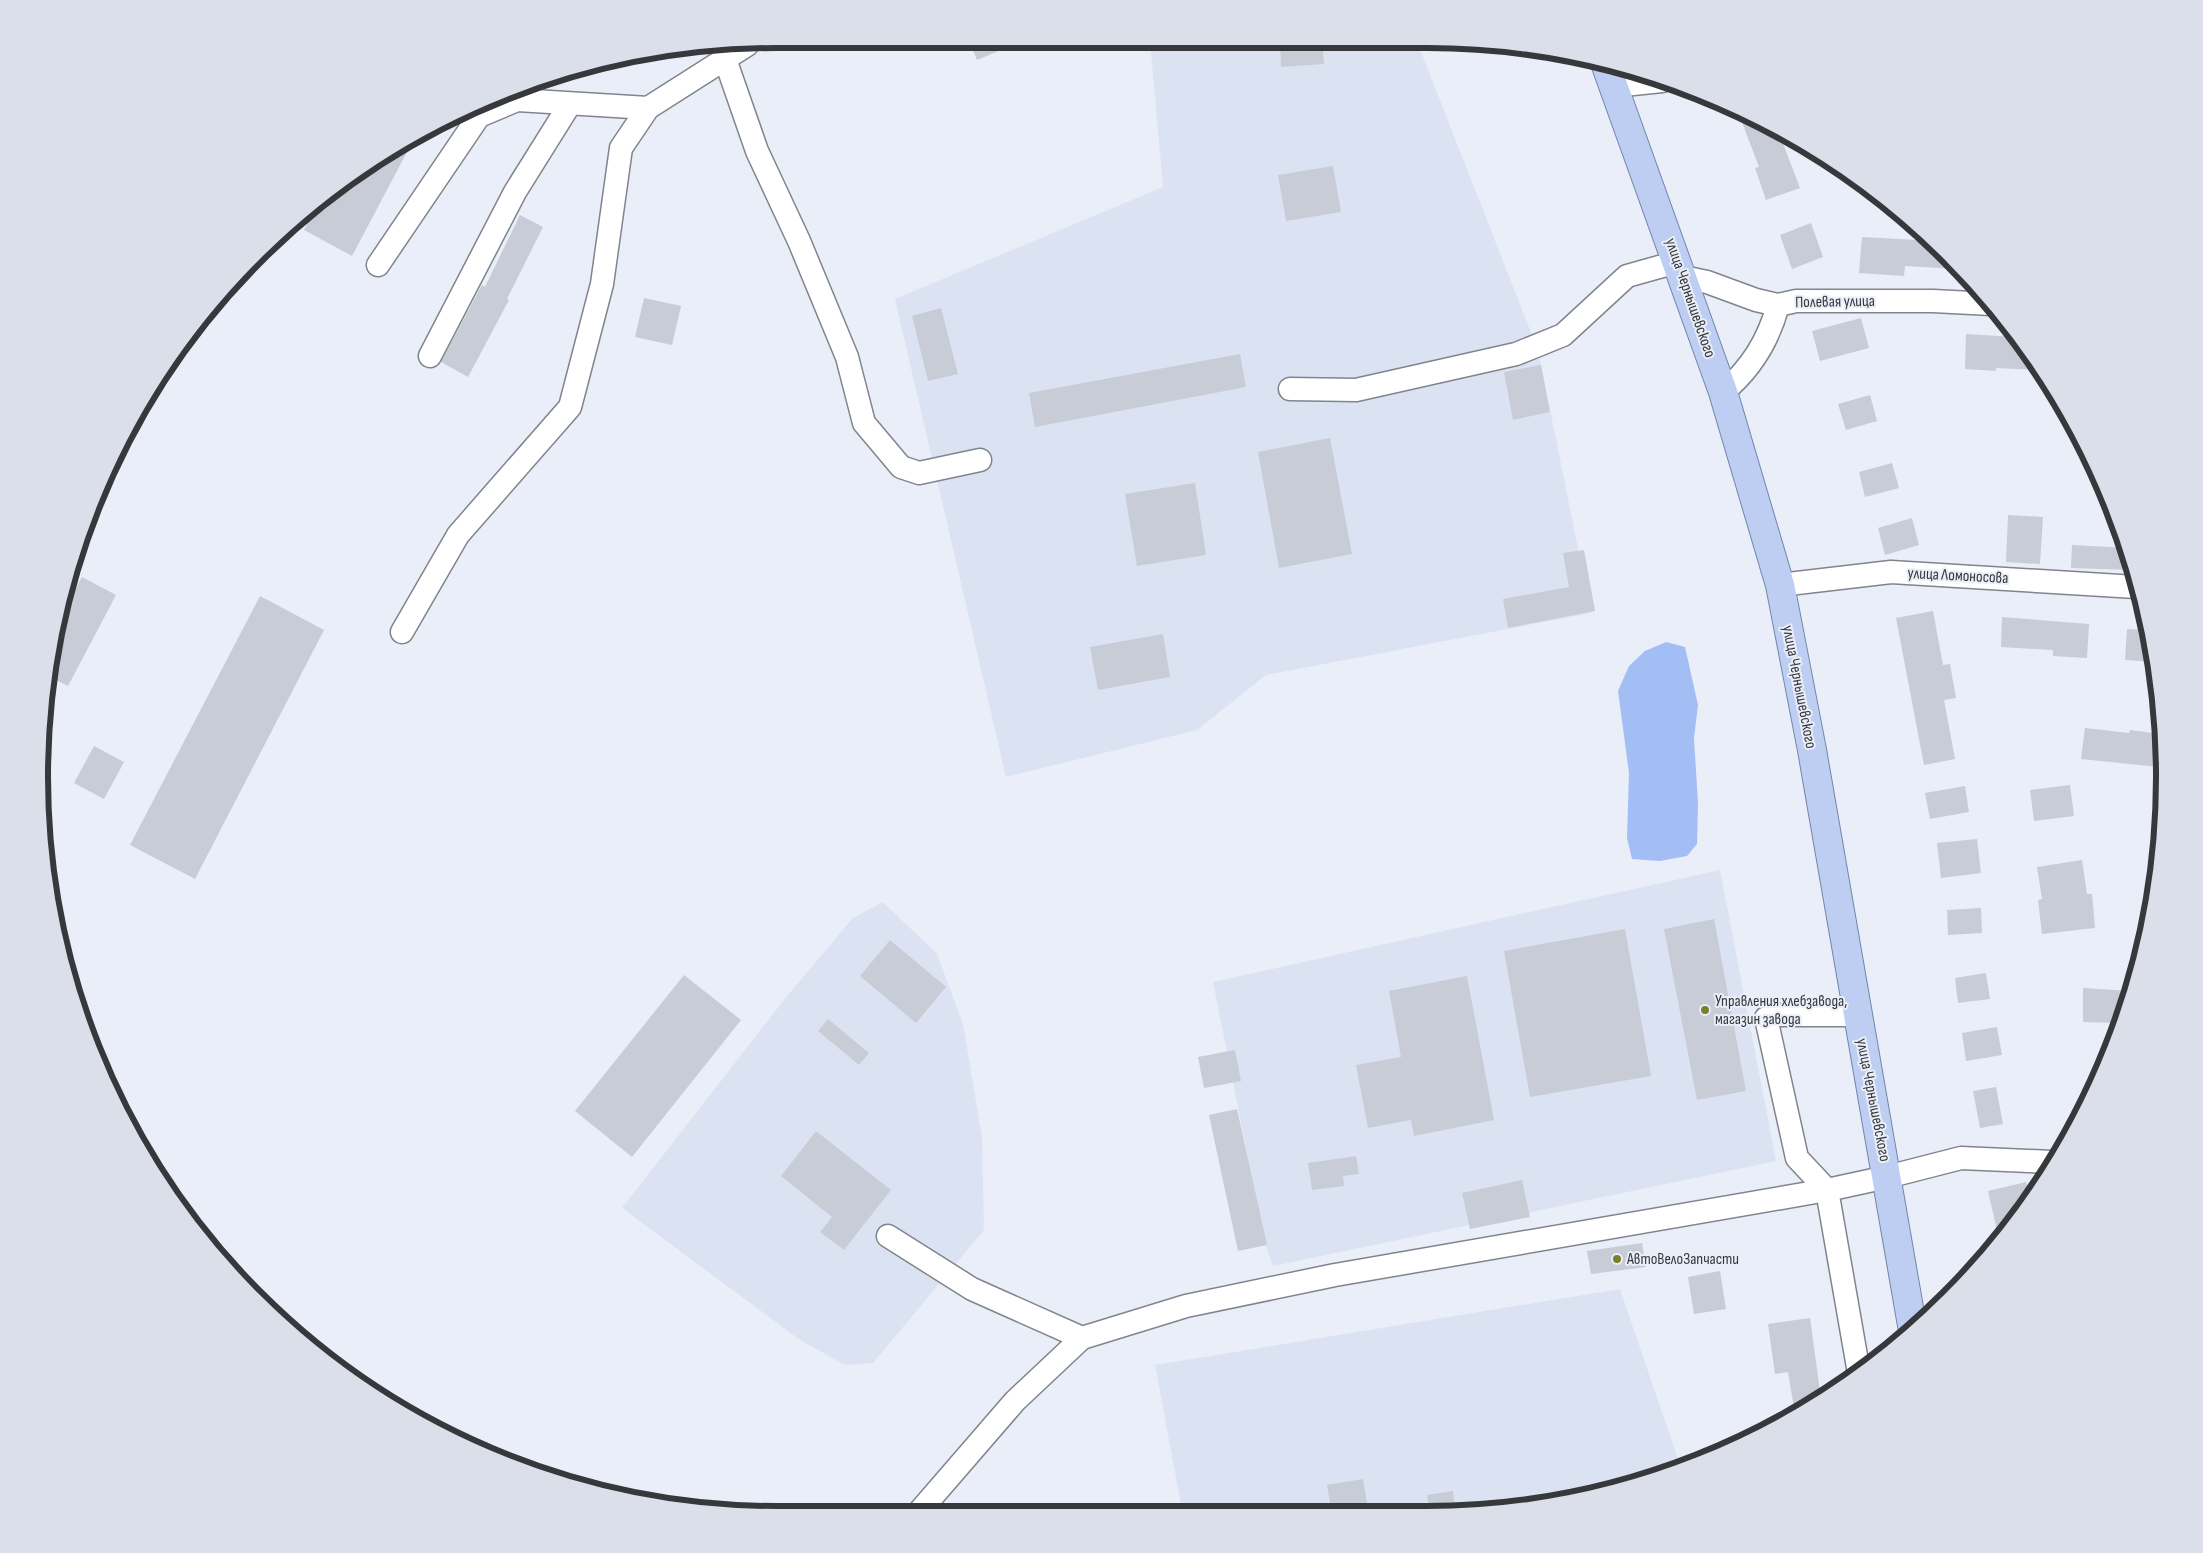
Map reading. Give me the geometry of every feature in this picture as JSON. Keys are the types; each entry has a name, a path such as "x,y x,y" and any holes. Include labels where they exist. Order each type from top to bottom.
{"main road":[{"name":"улица Чернышевского","path":"1610,75 1723,392 1780,585 1812,750 1911,1321"}],"street":[{"path":"402,632 458,535 570,408 602,284 621,148 648,108 740,49"},
{"path":"725,59 758,151 799,241 847,357 864,423 901,467 919,474 980,460"},
{"path":"1610,75 1632,77"},
{"path":"378,265 480,116 517,100 648,108"},
{"path":"430,356 515,192 570,104"},
{"path":"1290,389 1356,390 1516,354 1563,335 1627,276 1680,270"},
{"name":"Полевая улица","path":"1680,270 1756,300 1778,305 1796,301 1933,301 1981,303"},
{"path":"1723,392 1745,372 1764,342 1769,334 1778,305"},
{"name":"улица Ломоносова","path":"1780,585 1891,572 2131,587"},
{"path":"1857,1015 1774,1015 1766,1018 1797,1158 1827,1190 1857,1364"},
{"path":"924,1506 1014,1401 1082,1338 1186,1306 1335,1274 1827,1190 1961,1158 2045,1162"},
{"path":"888,1236 972,1289 1082,1338"}],"shaded area":[{"path":"1151,48 1420,48 1532,335 1541,365 1591,613 1266,675 1197,730 1006,777 895,299 1163,187"},
{"path":"1720,870 1776,1161 1273,1266 1265,1243 1213,982"},
{"path":"883,902 937,954 963,1024 982,1138 984,1230 873,1363 845,1365 800,1340 622,1208 787,996 853,918"},
{"path":"1620,1289 1678,1460 1615,1481 1569,1491 1522,1499 1474,1504 1426,1506 1181,1506 1155,1365"}],"water":[{"path":"1666,642 1685,647 1698,705 1694,738 1698,804 1697,844 1687,856 1660,861 1632,859 1627,838 1629,773 1618,691 1629,666 1645,651"}],"building":[{"path":"972,48 1006,48 977,60"},
{"path":"1280,48 1323,48 1324,64 1281,67"},
{"path":"1741,119 1782,140 1800,188 1766,200 1755,168 1759,167"},
{"path":"410,146 352,256 304,230 312,215 333,198 371,170"},
{"path":"1333,166 1341,212 1286,221 1278,175"},
{"path":"520,215 543,227 507,299 509,300 468,377 441,362 482,285 485,287"},
{"path":"1811,223 1823,257 1792,269 1780,235"},
{"path":"1862,237 1917,240 1917,237 1949,268 1905,266 1904,276 1859,273"},
{"path":"644,298 681,306 672,345 635,337"},
{"path":"941,308 958,374 928,381 912,316"},
{"path":"1861,318 1869,348 1820,361 1812,331"},
{"path":"1966,334 2008,337 2032,370 1996,368 1996,371 1965,369"},
{"path":"1240,354 1246,387 1035,427 1029,393"},
{"path":"1541,365 1550,412 1513,420 1504,372"},
{"path":"1870,395 1877,421 1846,430 1838,404"},
{"path":"1330,438 1352,554 1279,568 1258,452"},
{"path":"1892,463 1899,488 1865,497 1859,472"},
{"path":"1195,483 1206,555 1137,566 1125,494"},
{"path":"2008,515 2043,517 2040,564 2006,562"},
{"path":"1912,518 1919,545 1885,555 1878,528"},
{"path":"2072,545 2119,548 2125,570 2071,568"},
{"path":"1584,550 1595,611 1508,628 1503,599 1569,587 1563,553"},
{"path":"82,577 116,595 68,686 54,679 69,600"},
{"path":"260,596 324,630 195,879 130,845"},
{"path":"1933,611 1943,665 1950,664 1956,698 1944,700 1955,759 1924,765 1896,618"},
{"path":"2002,617 2089,624 2087,658 2053,656 2053,650 2001,647"},
{"path":"2127,629 2140,630 2146,661 2125,660"},
{"path":"1163,634 1170,677 1098,690 1090,647"},
{"path":"2085,728 2129,733 2130,730 2154,733 2156,767 2081,759"},
{"path":"94,746 124,762 104,799 74,783"},
{"path":"2070,785 2074,816 2034,821 2030,790"},
{"path":"1965,786 1969,812 1930,819 1925,793"},
{"path":"1977,839 1981,873 1941,878 1937,843"},
{"path":"2082,860 2087,894 2092,894 2095,928 2042,934 2038,900 2042,899 2037,867"},
{"path":"1981,908 1982,933 1948,935 1947,910"},
{"name":"Управления хлебзавода, магазин завода","path":"1714,919 1746,1091 1697,1100 1664,929"},
{"path":"1625,929 1651,1076 1530,1097 1504,951"},
{"path":"890,940 946,987 916,1023 860,976"},
{"path":"1986,973 1990,999 1958,1003 1955,978"},
{"path":"684,975 741,1020 632,1157 575,1111"},
{"path":"1467,976 1494,1120 1414,1136 1411,1120 1368,1128 1356,1065 1401,1057 1389,991"},
{"path":"2083,988 2123,991 2112,1023 2083,1022"},
{"path":"828,1019 869,1053 859,1065 818,1031"},
{"path":"1997,1027 2002,1055 1966,1061 1962,1033"},
{"path":"1235,1050 1241,1081 1204,1088 1198,1057"},
{"path":"1996,1087 2003,1124 1980,1128 1973,1091"},
{"path":"1237,1109 1267,1245 1238,1251 1209,1115"},
{"path":"816,1131 891,1190 844,1250 820,1232 832,1217 781,1176"},
{"path":"1356,1156 1359,1174 1343,1176 1344,1186 1312,1190 1308,1163"},
{"path":"1522,1180 1530,1217 1470,1229 1462,1193"},
{"path":"2026,1182 2028,1189 1997,1230 1988,1191"},
{"name":"АвтоВелоЗапчасти","path":"1642,1243 1646,1267 1591,1274 1587,1251"},
{"path":"1720,1271 1726,1309 1694,1314 1688,1277"},
{"path":"1810,1318 1820,1390 1794,1406 1788,1372 1775,1374 1768,1324"},
{"path":"1363,1479 1368,1506 1330,1506 1327,1485"},
{"path":"1453,1491 1455,1505 1429,1506 1427,1495"}],"place":[{"name":"Управления хлебзавода, магазин завода","path":"1705,1010"},
{"name":"АвтоВелоЗапчасти","path":"1617,1259"}]}
